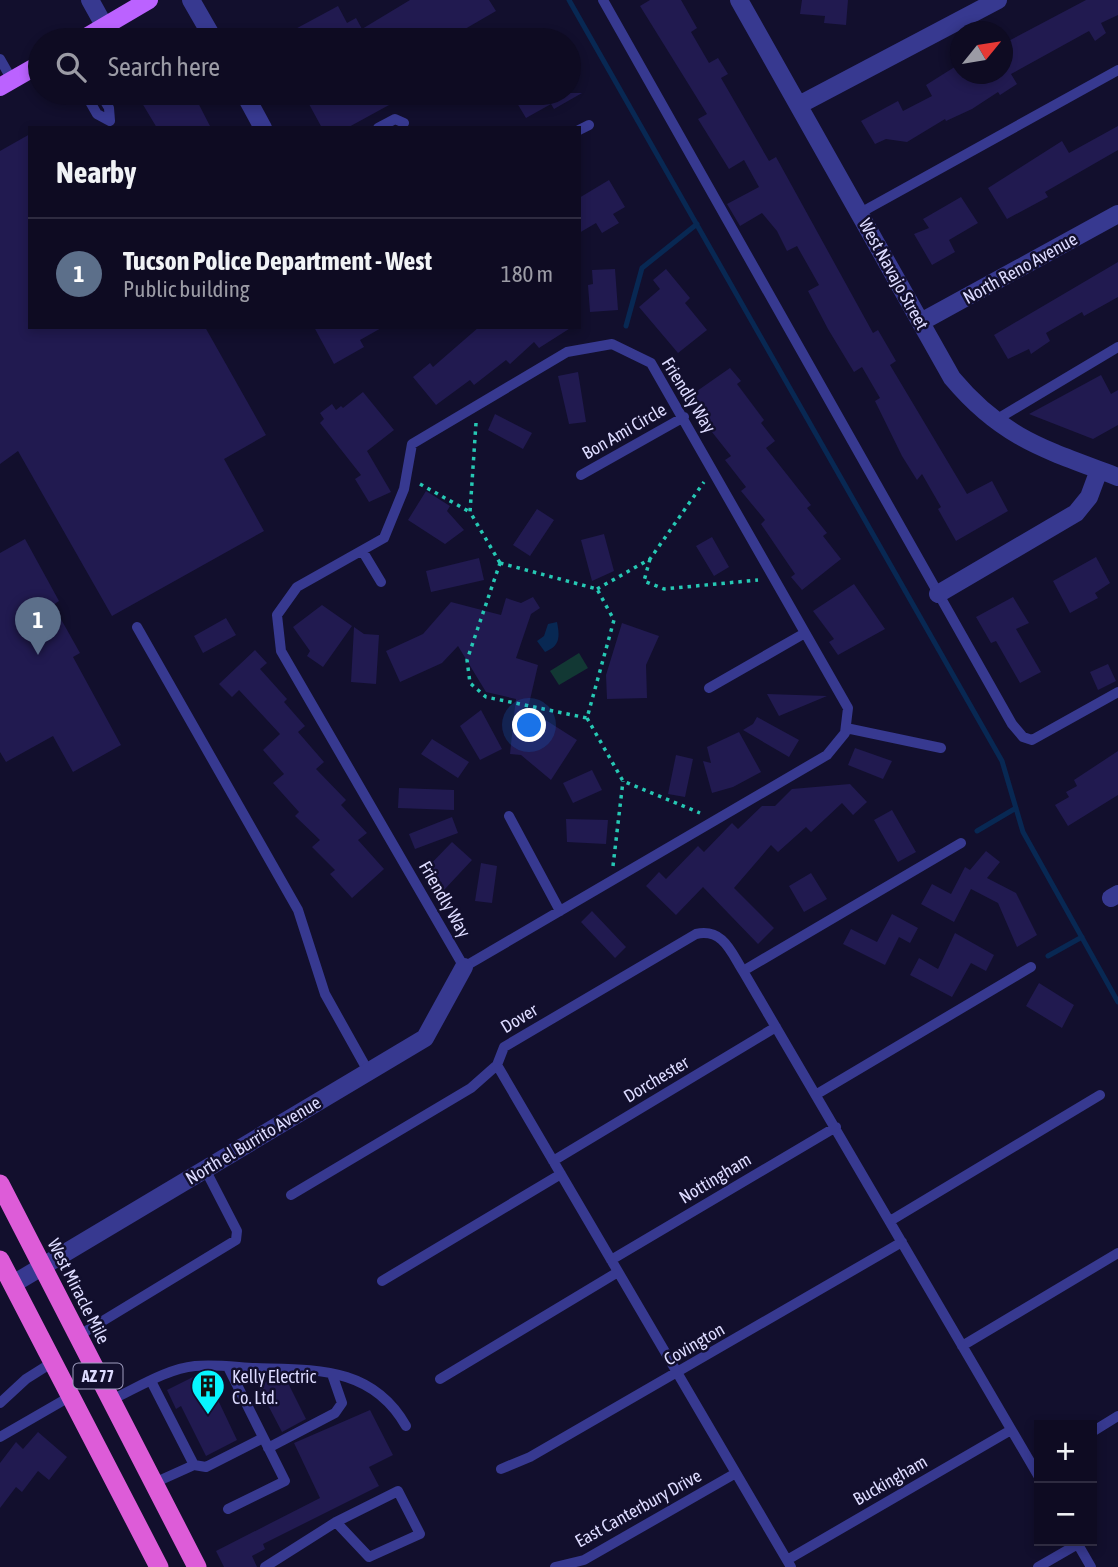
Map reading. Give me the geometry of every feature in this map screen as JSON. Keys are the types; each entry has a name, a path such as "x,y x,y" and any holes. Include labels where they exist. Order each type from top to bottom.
{"highway":[{"name":"West Miracle Mile","path":"0,1184 197,1567"},
{"name":"AZ 77","path":"5,1274 159,1567"}],"main road":[{"path":"105,27 149,0"},
{"path":"6,84 28,71"}],"street":[{"path":"90,0 105,27"},
{"path":"191,0 207,28"},
{"name":"West Navajo Street","path":"739,0 952,378 975,406 1007,431 1118,477"},
{"path":"799,105 998,0"},
{"path":"251,105 262,126"},
{"name":"North Reno Avenue","path":"922,322 1118,214"},
{"path":"939,594 1076,513 1089,497 1099,470"},
{"name":"North el Burrito Avenue","path":"5,1274 43,1267 425,1038 464,967"}],"lane":[{"path":"603,0 1012,724 1023,737 1032,740 1118,692"},
{"path":"0,59 6,84"},
{"path":"860,213 1118,70"},
{"path":"92,105 97,114 110,121 107,105"},
{"path":"383,126 395,119 404,122"},
{"name":"Friendly Way","path":"612,344 651,363 684,417 848,708 845,733 827,755 464,967 281,651 277,615 297,587 384,538 404,489 412,444 567,352 612,344"},
{"path":"994,421 1118,347"},
{"name":"Bon Ami Circle","path":"581,475 684,417"},
{"path":"363,552 381,582"},
{"path":"137,627 298,910 325,994 368,1071"},
{"path":"709,688 805,633"},
{"path":"846,728 941,748"},
{"path":"509,816 560,911"},
{"path":"961,843 743,971 1011,1430 1034,1464"},
{"name":"Dover","path":"291,1195 471,1088 497,1065 504,1046 696,934 708,931 723,938 743,971"},
{"path":"817,1094 1031,967"},
{"name":"Dorchester","path":"553,1161 776,1027"},
{"path":"497,1065 789,1563"},
{"path":"890,1221 1100,1095"},
{"name":"Nottingham","path":"611,1260 836,1127"},
{"path":"78,1336 236,1240 237,1231 205,1168"},
{"path":"382,1281 561,1174"},
{"name":"Covington","path":"501,1469 530,1457 678,1374 902,1242"},
{"path":"962,1346 1118,1253"},
{"path":"440,1379 618,1272"},
{"path":"0,1403 26,1378 53,1362"},
{"path":"111,1400 151,1381 195,1366 308,1369 353,1378 379,1391 395,1406 405,1426"},
{"path":"228,1367 285,1481 228,1509"},
{"path":"154,1483 194,1465 206,1467 335,1413 342,1404 332,1374"},
{"path":"151,1381 194,1465"},
{"path":"0,1437 71,1396"},
{"path":"1097,1429 1118,1416"},
{"name":"Buckingham","path":"789,1563 1011,1430"},
{"name":"East Canterbury Drive","path":"555,1567 583,1560 736,1473"},
{"path":"265,1567 336,1522 398,1491 420,1534 369,1557 336,1522"},
{"path":"1038,1567 1071,1546"},
{"path":"1079,1546 1091,1567"}],"path":[{"path":"470,512 477,404"},
{"path":"712,468 650,559 644,580 664,589 774,579"},
{"path":"405,476 470,512 500,563 597,590 614,620 587,718 623,781 611,881"},
{"path":"597,590 650,559"},
{"path":"500,563 467,660 470,683 486,697 587,718"},
{"path":"623,781 717,820"}],"green space":[{"path":"579,653 588,668 559,685 550,671"}],"water":[{"path":"557,622 558,640 554,647 545,652 537,641 544,636 548,624"}],"building":[{"path":"410,0 489,0 496,11 467,28 364,28"},
{"path":"650,0 681,0 697,28 691,32 709,63 718,58 728,74 721,78 769,161 776,157 873,333 878,330 896,361 890,365 967,494 992,481 1008,511 956,541 922,474 917,480 902,456 875,401 880,398 862,367 854,372 828,329 808,291 819,285 797,246 787,251 777,231 762,213 740,226 727,204 759,187 744,160 729,169 698,119 707,114 640,6"},
{"path":"802,0 848,0 846,25 824,23 825,16 800,14"},
{"path":"1086,0 1118,0 1118,15 1101,23 1106,33 1095,41 1089,31 1013,73 1013,39"},
{"path":"338,6 347,23 356,18 361,28 297,28"},
{"path":"950,70 950,84 1013,84 1013,77 1017,84 1000,95 998,92 972,109 946,121 945,119 907,142 886,139 875,144 861,121 898,101 903,111 932,96 926,85"},
{"path":"143,105 199,105 210,126 156,126"},
{"path":"310,105 389,105 351,126 321,126"},
{"path":"518,105 549,105 526,118"},
{"path":"1118,126 1118,150 1045,192 1048,197 1007,219 988,188 1062,141 1069,153"},
{"path":"28,135 28,329 206,329 266,435 224,459 264,531 112,616 18,451 0,464 0,151"},
{"path":"609,180 625,207 613,214 619,223 602,233 596,223 581,232 581,197"},
{"path":"961,197 978,223 949,240 955,252 932,265 914,234 929,228 923,219"},
{"path":"1118,262 1118,297 1084,316 1082,312 1046,333 1050,341 1031,354 1029,349 1008,359 994,335"},
{"path":"615,269 618,310 590,312 588,285 593,284 592,270"},
{"path":"666,269 690,298 685,303 707,330 678,353 639,307 660,289 653,280"},
{"path":"315,329 379,329 360,340 364,347 334,364"},
{"path":"477,329 569,329 539,348 534,342 510,364 506,360 474,385 470,380 436,405 413,377 430,363 433,367"},
{"path":"730,368 741,381 737,384 764,420 761,423 775,441 766,448 811,505 807,508 827,533 823,536 841,559 802,590 791,577 795,574 761,524 765,520 741,491 746,487 725,460 731,456 708,427 711,424 687,398"},
{"path":"578,372 586,422 569,424 558,376"},
{"path":"1101,375 1111,394 1118,390 1118,425 1093,439 1029,414"},
{"path":"363,392 394,430 367,451 391,492 369,502 355,479 361,475 320,423 324,419 320,413 332,404 336,410 341,406 343,408"},
{"path":"495,414 532,433 523,449 488,430"},
{"path":"426,491 450,506 447,511 464,530 445,544 408,520"},
{"path":"537,509 554,520 530,556 513,545"},
{"path":"604,534 614,571 592,581 581,540"},
{"path":"712,537 729,567 714,576 696,546"},
{"path":"25,539 59,601 53,605 80,653 73,657 121,745 73,772 53,736 6,762 0,752 0,553"},
{"path":"1096,557 1110,583 1095,593 1098,598 1070,613 1053,581"},
{"path":"479,558 484,580 431,592 426,571"},
{"path":"854,584 885,629 838,655 829,642 834,639 813,611"},
{"path":"533,597 540,608 531,614 516,658 538,665 529,704 514,715 516,699 486,692 458,646 442,663 400,682 386,651 423,634 451,602 501,615 506,598 521,603"},
{"path":"1013,597 1029,623 1016,629 1041,672 1020,683 996,641 991,643 976,617"},
{"path":"322,605 352,626 323,667 307,656 310,651 293,627"},
{"path":"226,618 236,635 203,653 194,636"},
{"path":"622,623 659,636 646,665 647,698 607,699 606,675"},
{"path":"354,627 364,634 379,635 376,684 351,682"},
{"path":"255,650 267,663 260,669 287,699 284,702 305,726 298,732 324,762 316,769 346,800 341,805 367,833 358,840 384,869 352,898 330,874 335,870 312,847 320,840 295,816 299,812 273,783 284,774 263,750 280,734 239,690 232,697 219,684"},
{"path":"1108,664 1116,681 1098,690 1090,672"},
{"path":"767,694 827,696 779,716"},
{"path":"481,710 502,749 480,760 460,726"},
{"path":"514,715 544,719 577,740 551,780 521,755 510,754"},
{"path":"757,717 799,740 789,757 743,730 753,724"},
{"path":"739,732 761,772 733,787 712,793 703,761 711,763 707,747"},
{"path":"432,739 469,762 458,778 421,754"},
{"path":"855,748 892,761 883,779 848,765"},
{"path":"1118,751 1118,795 1068,826 1055,805 1069,797 1066,792 1077,786 1074,780"},
{"path":"676,755 693,759 685,797 668,794"},
{"path":"592,770 602,790 573,803 563,783"},
{"path":"850,784 867,802 853,815 842,803 811,832 806,827 778,852 771,845 734,888 774,928 758,944 703,887 676,915 646,886 659,872 666,879 698,846 704,852 732,823 738,829 762,806 775,806 792,789"},
{"path":"399,788 454,790 454,810 398,808"},
{"path":"892,810 916,852 898,862 874,820"},
{"path":"452,817 458,833 415,849 409,834"},
{"path":"566,819 608,820 606,844 567,842"},
{"path":"452,842 472,860 444,890 424,871"},
{"path":"986,851 1000,862 987,878 1016,893 1037,935 1017,947 998,903 971,889 954,922 921,904 932,884 951,894 965,867 970,870"},
{"path":"481,863 497,866 492,903 475,901"},
{"path":"811,873 827,899 804,912 789,886"},
{"path":"592,911 626,947 615,958 581,922"},
{"path":"892,914 918,928 910,943 899,937 885,965 843,944 851,929 877,942"},
{"path":"955,933 994,955 986,971 971,963 952,997 910,975 919,958 938,969"},
{"path":"1039,983 1074,1005 1062,1028 1026,1006"},
{"name":"Kelly Electric Co. Ltd.","path":"199,1374 209,1393 212,1392 216,1401 218,1400 237,1440 206,1456 181,1406 176,1409 167,1390"},
{"path":"277,1376 285,1377 306,1419 282,1432 258,1386"},
{"path":"370,1410 393,1455 369,1467 379,1486 263,1544 265,1549 252,1556 257,1567 224,1567 216,1551 320,1498 294,1443"},
{"path":"38,1432 67,1457 49,1480 38,1471 22,1492 16,1487 0,1508 0,1463 16,1442 23,1449"}],"waterway":[{"path":"569,0 1002,761 1023,832 1118,1002"},
{"path":"626,326 642,268 697,224"},
{"path":"977,831 1016,808"},
{"path":"1048,956 1082,937"}],"place":[{"name":"Tucson Police Department - West","path":"38,655"},
{"name":"Kelly Electric Co. Ltd.","path":"208,1416"}]}
